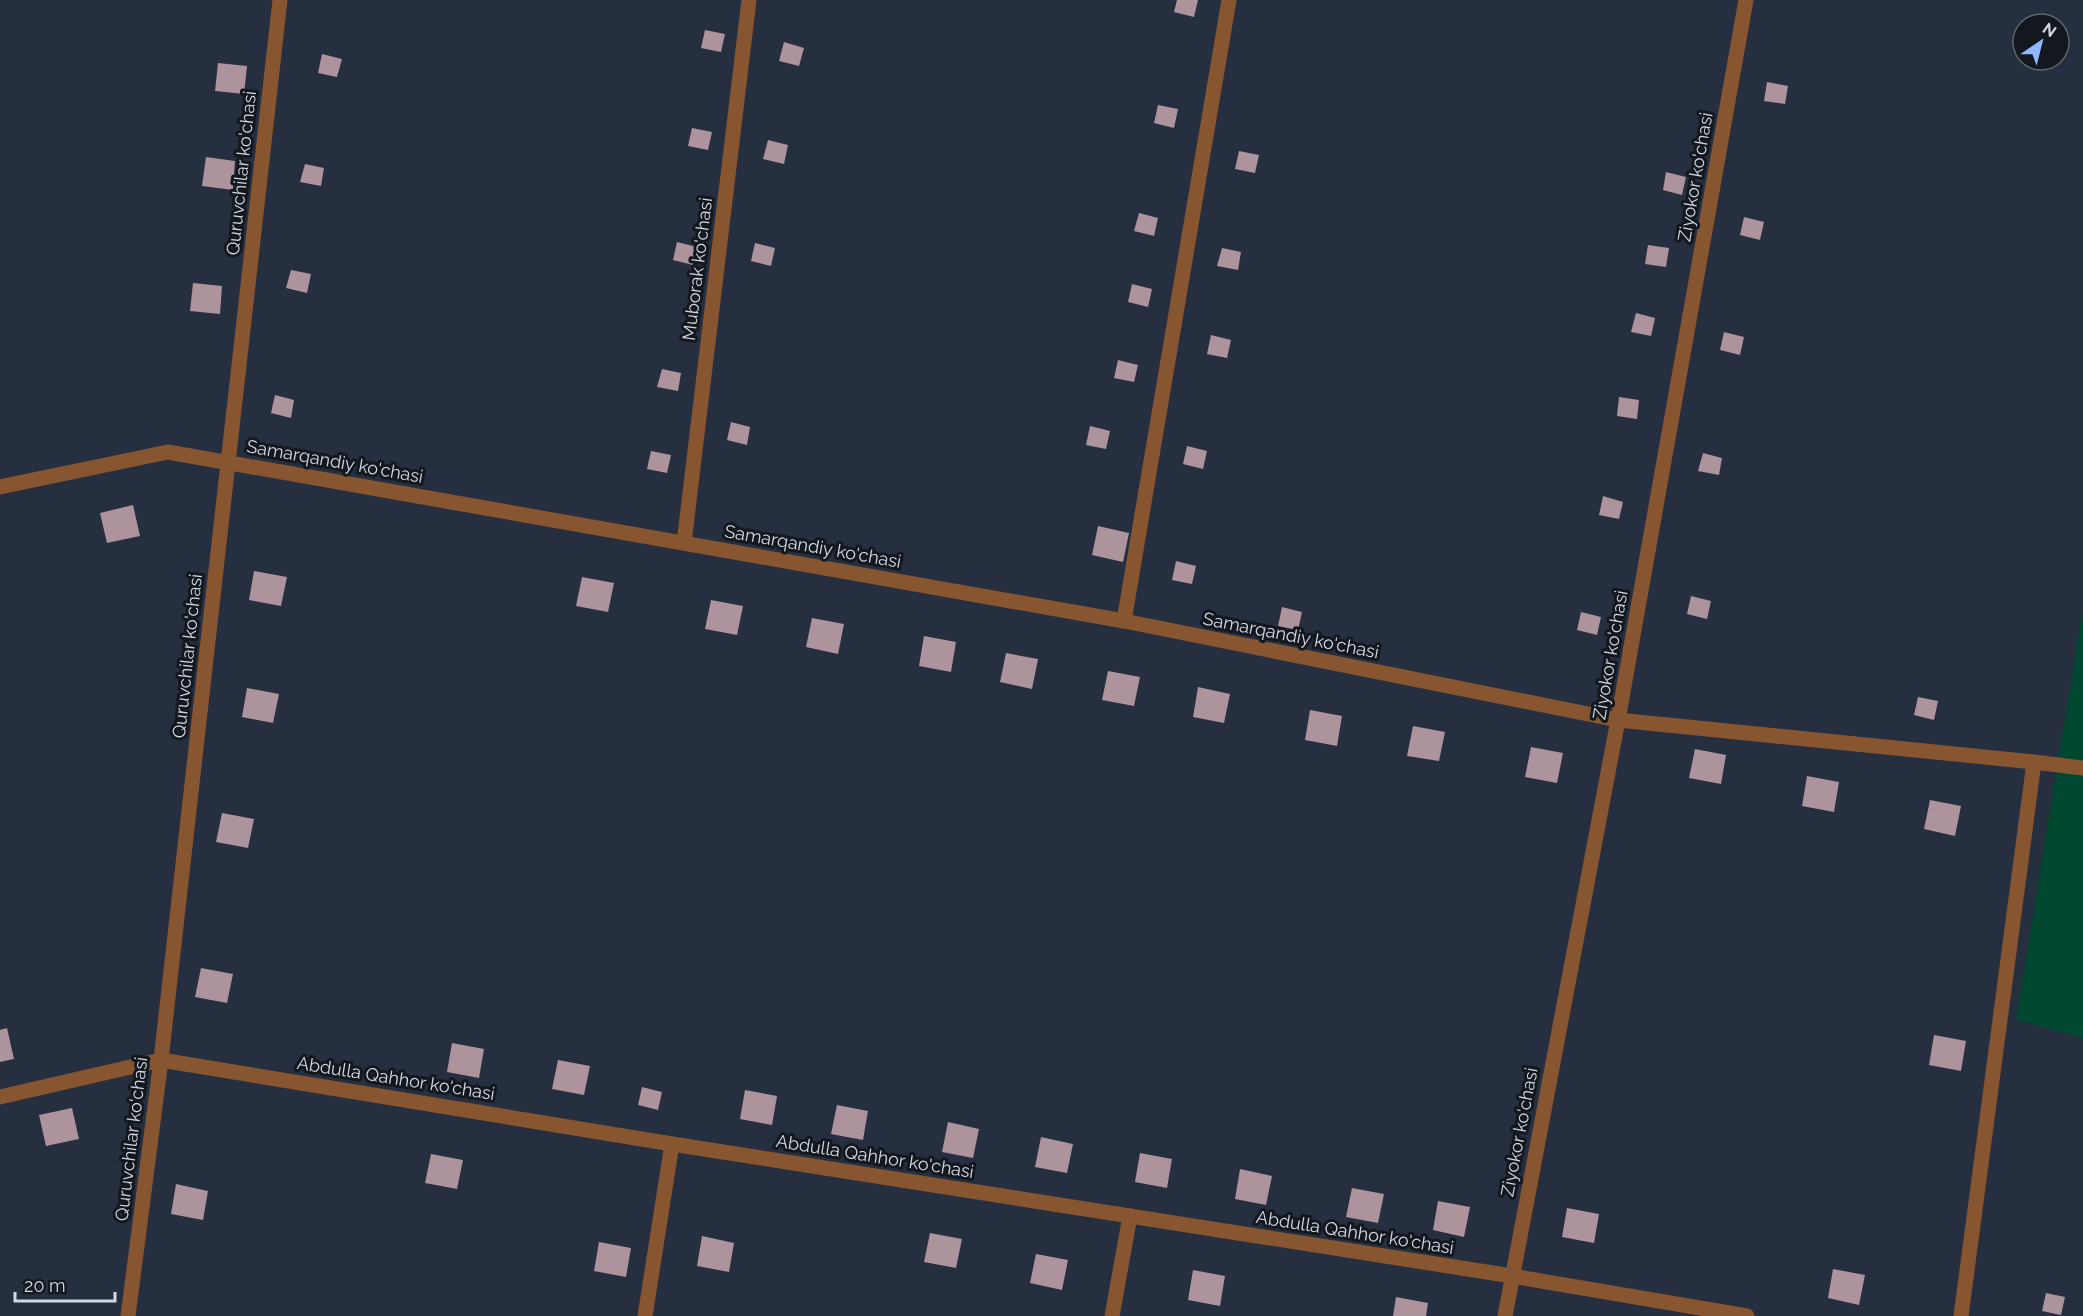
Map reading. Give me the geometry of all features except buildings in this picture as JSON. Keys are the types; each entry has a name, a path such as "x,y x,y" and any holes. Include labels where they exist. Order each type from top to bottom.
{"street":[{"name":"Quruvchilar ko'chasi","path":"128,1316 161,1060 280,0"},
{"name":"Muborak ko'chasi","path":"684,543 749,0"},
{"path":"1124,621 1229,0"},
{"name":"Ziyokor ko'chasi","path":"1504,1316 1618,720 1746,0"},
{"name":"Samarqandiy ko'chasi","path":"0,487 168,452 1124,621 1618,720 2083,768"},
{"path":"1961,1316 2034,762"},
{"name":"Abdulla Qahhor ko'chasi","path":"0,1097 161,1060 672,1144 1512,1275 1747,1316"},
{"path":"645,1316 672,1144"},
{"path":"1112,1316 1130,1216"}],"green space":[{"path":"2083,608 2083,1038 2016,1020"}]}
